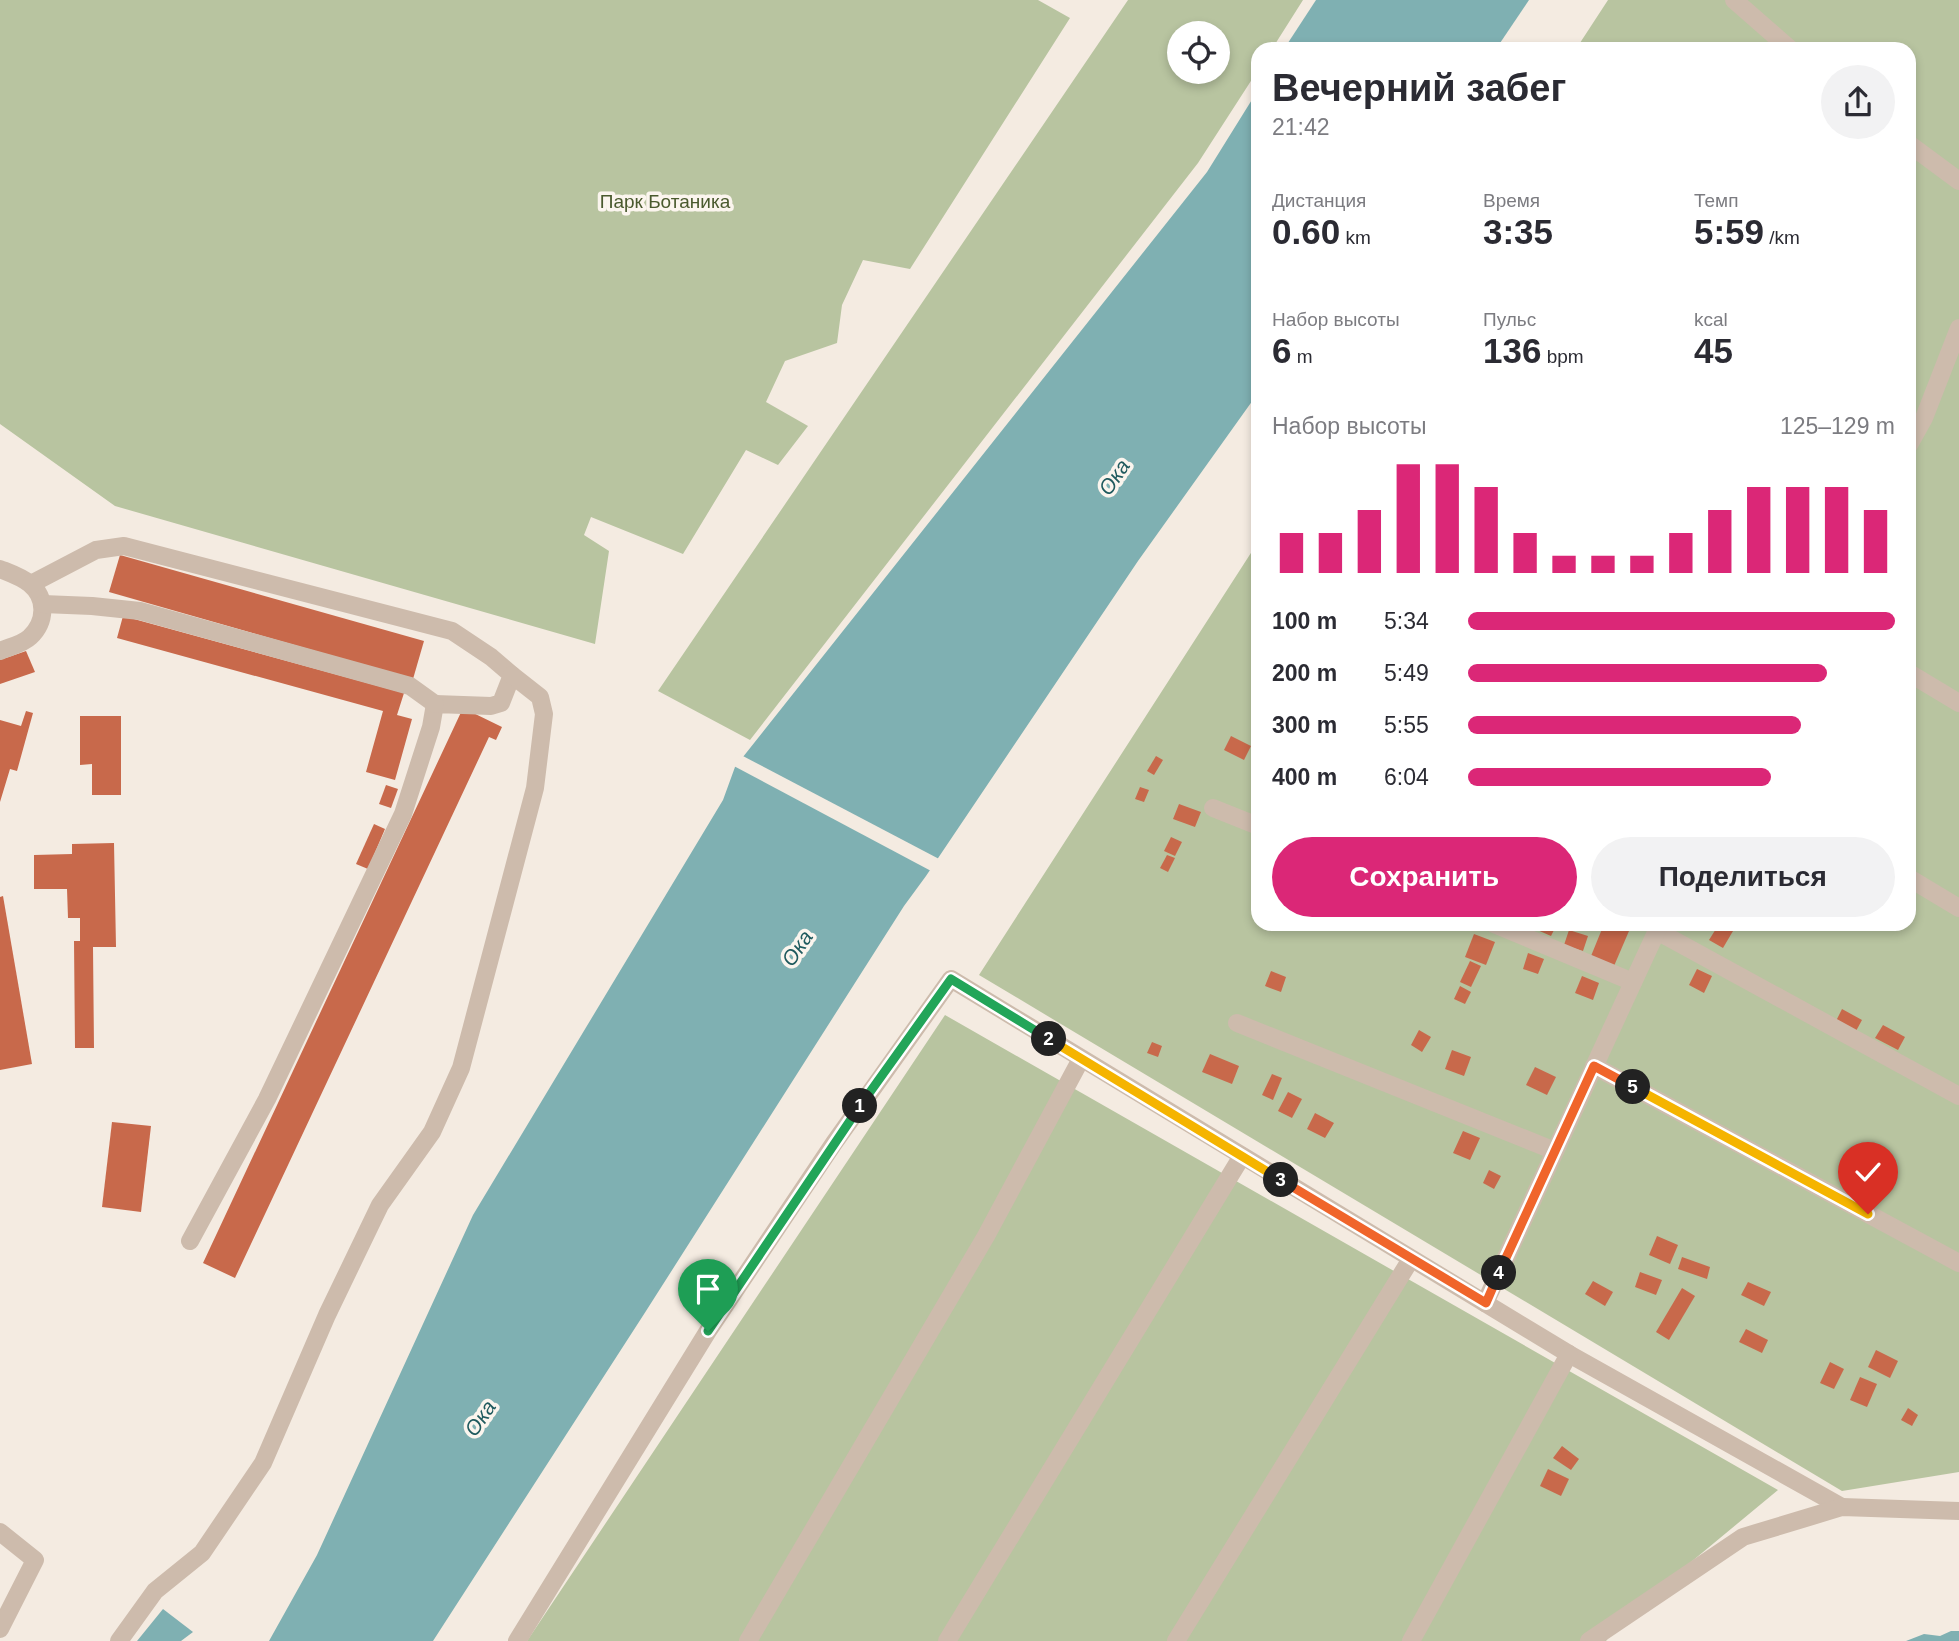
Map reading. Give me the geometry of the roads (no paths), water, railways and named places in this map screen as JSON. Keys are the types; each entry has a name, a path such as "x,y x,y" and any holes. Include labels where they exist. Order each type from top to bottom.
{"street":[{"path":"1734,0 1782,42"},
{"path":"1916,149 1959,181"},
{"path":"1916,432 1959,328"},
{"path":"31,584 96,550 124,546 452,631 491,657 540,697 544,714 535,788 461,1068 447,1100 432,1132 380,1205 327,1315 263,1463 202,1553 155,1591 120,1641"},
{"path":"0,569 31,584 43,604 41,624 29,639 0,651"},
{"path":"43,604 140,611 410,686 435,704 491,706 501,703 512,675"},
{"path":"1916,677 1959,703"},
{"path":"190,1241 267,1099 403,814 431,727 435,704"},
{"path":"1213,807 1251,823"},
{"path":"1916,882 1959,908"},
{"path":"1511,931 1633,982"},
{"path":"1486,1303 1657,931"},
{"path":"1663,931 1959,1096"},
{"path":"517,1641 708,1331 834,1143 951,979 1569,1354 1842,1507"},
{"path":"1237,1023 1555,1151"},
{"path":"748,1641 985,1236 1081,1059"},
{"path":"1594,1066 1959,1263"},
{"path":"947,1641 1242,1156"},
{"path":"1176,1641 1411,1259"},
{"path":"1411,1641 1569,1354"},
{"path":"1589,1641 1743,1537 1842,1507 1959,1511"},
{"path":"0,1532 35,1560 0,1629"}],"water":[{"path":"1316,0 1529,0 1501,42 1289,42"},
{"name":"Ока","path":"1251,101 1251,403 1138,561 904,906 433,1641 269,1641 317,1555 473,1215 723,800 735,767 1207,172"},
{"path":"163,1609 193,1632 181,1641 137,1641"},
{"path":"1959,1631 1959,1641 1906,1641 1924,1634 1940,1636"}],"park label":[{"name":"Парк Ботаника","path":"665,201"}]}
